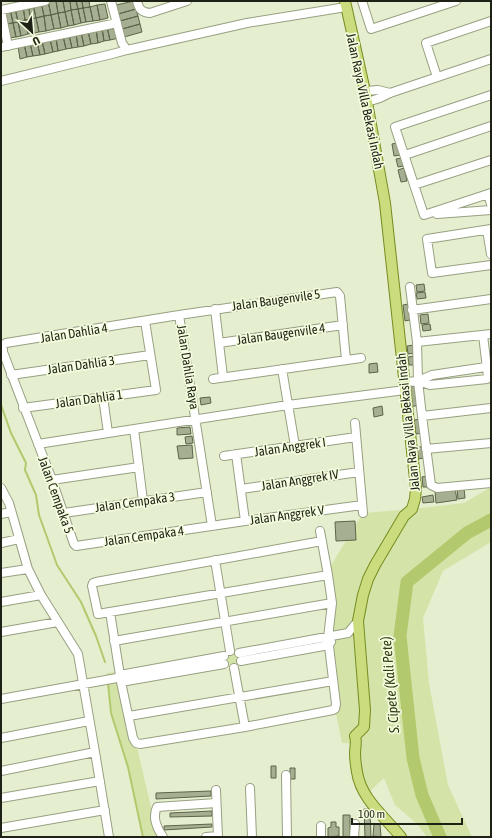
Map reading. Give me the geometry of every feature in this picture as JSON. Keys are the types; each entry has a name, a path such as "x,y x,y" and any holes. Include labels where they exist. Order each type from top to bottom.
{"main road":[{"name":"Jalan Raya Villa Bekasi Indah","path":"346,4 365,91 385,202 416,488 412,509 404,516 368,579 358,621 365,710 364,727 355,736 357,744 355,759 357,774 363,790 375,808 401,837"}],"street":[{"path":"45,1 1,10 5,47 117,23"},
{"path":"111,1 122,42 126,50"},
{"path":"137,1 139,7 144,12 154,12 171,3 187,1"},
{"path":"362,1 371,29 456,1"},
{"path":"1,81 126,50 247,23 346,4"},
{"path":"437,77 426,43 491,21"},
{"path":"367,102 491,59"},
{"path":"365,91 378,90 390,93"},
{"path":"424,215 395,127 491,95"},
{"path":"404,155 491,126"},
{"path":"414,185 491,160"},
{"path":"424,215 489,194 491,204"},
{"path":"424,215 491,210"},
{"path":"491,254 489,230 427,239 432,274 491,265"},
{"path":"410,288 417,342 418,381 430,483 433,488 491,483"},
{"name":"Jalan Baugenvile 5","path":"179,315 337,292 340,296 343,325"},
{"path":"412,310 491,300"},
{"path":"215,309 223,377"},
{"name":"Jalan Dahlia 4","path":"3,345 6,343 179,315"},
{"name":"Jalan Dahlia Raya","path":"179,315 212,526"},
{"path":"145,321 150,355"},
{"path":"343,325 346,360"},
{"name":"Jalan Baugenvile 4","path":"219,343 343,325"},
{"path":"417,342 487,334 486,367 488,377 484,379 430,385 418,381"},
{"name":"Jalan Cempaka 5","path":"3,345 3,352 11,375 52,480 75,545"},
{"name":"Jalan Dahlia 3","path":"11,375 150,355"},
{"name":"Jalan Dahlia 1","path":"23,408 156,390 150,355"},
{"path":"213,379 361,358"},
{"path":"38,444 404,386 432,375 486,367"},
{"path":"282,369 295,446"},
{"path":"103,397 108,434"},
{"path":"422,416 491,408"},
{"path":"355,423 359,472"},
{"path":"134,430 143,501"},
{"name":"Jalan Anggrek I","path":"224,456 356,437"},
{"path":"426,449 491,443"},
{"path":"236,454 245,521"},
{"path":"52,480 139,467"},
{"name":"Jalan Anggrek IV","path":"241,489 359,472"},
{"name":"Jalan Anggrek V","path":"212,526 245,521 363,509 359,472"},
{"path":"2,492 11,512 28,568 41,595 78,654 109,837"},
{"name":"Jalan Cempaka 3","path":"64,513 207,492"},
{"path":"1,514 11,512"},
{"name":"Jalan Cempaka 4","path":"75,545 212,526"},
{"path":"110,612 119,678 134,741 138,744 245,727 333,710 336,707 336,704 330,640 332,603 320,531"},
{"path":"1,543 19,539"},
{"path":"322,541 93,583 92,586 98,614 328,575"},
{"path":"215,560 226,622 226,657 230,668 234,668"},
{"path":"1,573 28,568"},
{"path":"1,602 41,595"},
{"path":"114,641 332,603"},
{"path":"240,657 330,640 348,633 358,621"},
{"path":"1,632 58,622"},
{"path":"1,699 226,657 235,651 240,657"},
{"path":"234,668 238,666 240,657"},
{"path":"234,668 245,727"},
{"path":"129,716 333,681"},
{"path":"1,738 89,722"},
{"path":"1,770 95,752"},
{"path":"286,775 287,837"},
{"path":"1,798 100,781"},
{"path":"250,788 252,837"},
{"path":"206,837 218,837 216,790"},
{"path":"163,837 156,824 155,811 157,808 216,803"},
{"path":"1,828 105,810"},
{"path":"354,837 355,824"},
{"path":"321,826 321,837"}],"green space":[{"path":"491,487 491,520 489,521 491,521 491,542 443,571 423,618 429,683 448,785 472,837 427,837 417,824 395,805 384,778 366,795 357,744 342,743 335,709 329,645 241,661 238,666 234,668 226,665 224,656 230,651 239,653 328,638 330,567 363,513 464,503"},
{"path":"115,672 136,743 158,837 143,837 128,767 111,713 106,673"}],"building":[{"path":"48,1 51,15 44,16 41,2"},
{"path":"48,1 56,1 58,13 51,15"},
{"path":"56,1 63,1 65,12 58,13"},
{"path":"63,1 70,1 71,10 65,12"},
{"path":"70,1 76,1 78,9 71,10"},
{"path":"76,1 82,1 83,8 78,9"},
{"path":"82,1 89,1 90,7 83,8"},
{"path":"134,1 136,9 118,14 116,5"},
{"path":"41,2 44,16 36,18 33,4"},
{"path":"33,4 36,18 31,19 28,5"},
{"path":"105,4 108,18 100,20 97,5"},
{"path":"28,5 31,19 25,20 23,6"},
{"path":"97,5 100,20 93,21 90,7"},
{"path":"23,6 25,20 18,22 15,8"},
{"path":"90,7 93,21 86,22 83,8"},
{"path":"15,8 18,22 13,23 10,9"},
{"path":"83,8 86,22 81,23 78,9"},
{"path":"10,9 13,23 6,24 3,10"},
{"path":"78,9 81,23 74,25 71,10"},
{"path":"136,9 138,16 120,21 118,14"},
{"path":"71,10 74,25 68,26 65,12"},
{"path":"65,12 68,26 61,28 58,13"},
{"path":"58,13 61,28 54,29 51,15"},
{"path":"51,15 54,29 46,31 44,16"},
{"path":"44,16 46,31 39,32 36,18"},
{"path":"138,16 140,24 122,29 120,21"},
{"path":"36,18 39,32 34,33 31,19"},
{"path":"31,19 34,33 28,34 25,20"},
{"path":"25,20 28,34 21,36 18,22"},
{"path":"18,22 21,36 16,37 13,23"},
{"path":"13,23 16,37 9,38 6,24"},
{"path":"140,24 142,32 124,37 122,29"},
{"path":"116,25 119,38 110,40 107,27"},
{"path":"107,27 110,40 104,41 102,28"},
{"path":"102,28 104,41 98,43 96,29"},
{"path":"96,29 98,43 91,44 88,31"},
{"path":"88,31 91,44 84,46 81,32"},
{"path":"81,32 84,46 78,47 76,34"},
{"path":"76,34 78,47 72,48 69,35"},
{"path":"69,35 72,48 66,49 63,36"},
{"path":"63,36 66,49 58,51 56,38"},
{"path":"56,38 58,51 53,52 50,39"},
{"path":"50,39 53,52 45,54 42,41"},
{"path":"42,41 45,54 40,55 37,42"},
{"path":"37,42 40,55 33,56 30,43"},
{"path":"30,43 33,56 27,57 24,44"},
{"path":"24,44 27,57 20,59 18,46"},
{"path":"397,143 400,155 394,156 392,144"},
{"path":"402,158 404,166 398,167 396,159"},
{"path":"404,168 407,181 401,182 398,170"},
{"path":"424,284 425,291 417,292 416,285"},
{"path":"425,292 426,298 417,299 416,293"},
{"path":"408,304 410,320 405,321 403,305"},
{"path":"428,314 429,323 421,324 420,315"},
{"path":"430,324 431,330 423,331 422,325"},
{"path":"414,345 415,353 408,354 407,346"},
{"path":"415,356 416,365 409,365 408,357"},
{"path":"377,363 378,372 369,373 369,364"},
{"path":"417,386 419,406 412,406 410,387"},
{"path":"210,397 211,403 201,405 200,398"},
{"path":"382,406 383,415 374,417 373,408"},
{"path":"421,419 422,433 416,434 414,420"},
{"path":"190,427 191,434 177,435 177,428"},
{"path":"192,436 193,443 186,444 185,437"},
{"path":"192,445 193,458 179,459 177,446"},
{"path":"417,447 423,447 424,458 418,459"},
{"path":"427,476 428,487 423,487 422,477"},
{"path":"455,488 457,500 436,503 435,491"},
{"path":"457,488 464,488 465,498 458,499"},
{"path":"433,495 434,502 423,503 422,497"},
{"path":"355,521 356,540 336,541 335,522"},
{"path":"271,766 276,766 276,778 271,778"},
{"path":"290,768 295,768 295,779 290,779"},
{"path":"211,791 211,796 156,799 156,793"},
{"path":"364,809 370,809 371,837 365,837"},
{"path":"212,811 212,816 170,817 170,813"},
{"path":"343,815 350,815 350,837 343,837"},
{"path":"331,822 336,822 336,827 339,827 339,836 328,837 328,828 331,827"},
{"path":"212,824 212,827 164,830 164,826"},
{"path":"374,824 380,824 381,837 373,836"}],"waterway":[{"path":"1,405 11,433 26,463 25,470 36,495 39,515 57,565 81,602 96,636 105,662"},
{"name":"S. Cipete (Kali Pete)","path":"440,837 422,795 413,758 400,636 407,582 467,533 491,520"},
{"path":"108,683 111,713 128,767 143,837"}]}
